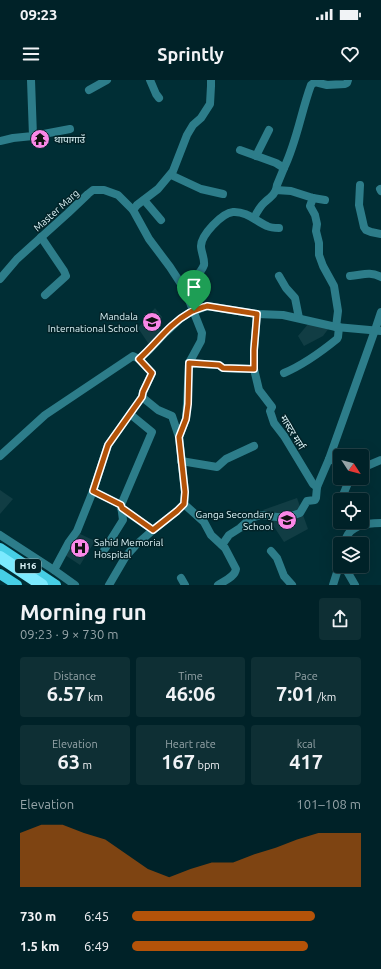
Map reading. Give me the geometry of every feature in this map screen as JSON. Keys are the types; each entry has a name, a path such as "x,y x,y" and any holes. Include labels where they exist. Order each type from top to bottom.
{"highway":[{"path":"0,557 42,585"},
{"path":"0,565 30,585"}],"main road":[{"name":"H16","path":"0,548 56,585"},
{"path":"0,574 17,585"}],"street":[{"path":"31,80 33,136"},
{"path":"89,90 107,80"},
{"path":"150,80 159,98"},
{"path":"179,437 186,419 189,363 201,341 202,333 183,287 149,239 133,210 137,205 158,189 171,174 187,135 210,104 212,86 211,80"},
{"path":"254,218 261,206 266,200 273,196 276,190 295,140 311,85 315,81 327,85 345,84 348,80"},
{"path":"0,141 70,129"},
{"path":"256,156 269,130"},
{"path":"240,150 276,163 284,168"},
{"path":"171,174 200,188 223,194"},
{"path":"360,185 359,205 364,227 366,230 381,234"},
{"name":"Master Marg","path":"0,279 17,259 93,190 104,190 118,195 133,210"},
{"path":"276,190 292,191 313,198 325,200"},
{"path":"284,373 318,353 338,337 338,311 334,286 319,255 319,243 316,231 317,224 315,215 310,206 313,198"},
{"path":"144,200 161,220"},
{"path":"183,287 193,280 202,267 204,262 201,247 203,239 220,218 233,212 254,218 268,226 279,228"},
{"path":"41,237 66,276 45,295"},
{"path":"350,276 369,273 381,277"},
{"path":"279,276 286,288 295,298 299,318"},
{"path":"139,359 172,326 189,313 207,306 257,314 283,315 338,327 378,331"},
{"path":"222,545 229,535 251,518 261,515 285,518 300,513 307,501 315,500 317,487 378,331 381,312"},
{"name":"मास्टर मार्ग","path":"257,314 254,369 259,390 272,407 270,411 274,423 284,436 313,484 317,487"},
{"path":"0,456 45,415 133,356 139,359 152,373 142,397 108,445 93,491 77,531 69,542 54,570"},
{"path":"189,363 219,365 223,368 254,369"},
{"path":"109,585 126,556 136,545 184,504 185,492 179,437 172,416 158,410 142,397"},
{"path":"103,552 123,520 121,507 152,432 130,414"},
{"path":"181,461 217,467 226,459 254,446"},
{"path":"329,459 333,460"},
{"path":"369,465 381,460"},
{"path":"93,491 121,507 153,530"},
{"path":"184,504 204,522 211,535 225,548 236,569 236,573 218,585"},
{"path":"347,537 355,528 381,523"},
{"path":"0,535 75,585"},
{"path":"271,551 277,558 284,576 292,585"},
{"path":"333,585 337,573"},
{"path":"348,573 355,585"}],"shaded area":[{"name":"Mandala International School","path":"155,308 162,317 158,327 162,333 150,346 138,328"},
{"path":"309,323 329,328 323,336 304,346 298,336"},
{"path":"0,490 13,499 0,514"},
{"name":"Ganga Secondary School","path":"297,498 308,529 284,542 263,510"},
{"name":"Sahid Memorial Hospital","path":"78,533 95,541 80,565 65,555"}],"place":[{"name":"थापागाउँ","path":"40,139"},
{"name":"Mandala International School","path":"152,322"},
{"name":"Ganga Secondary School","path":"287,520"},
{"name":"Sahid Memorial Hospital","path":"80,548"}],"route":[{"path":"207,306 257,314 254,369 223,368 219,365 189,363 186,419 179,437 185,492 184,504 153,530 122,508 121,505 93,491 108,445 142,397 152,373 139,359 180,319 194,311 207,306"}]}
